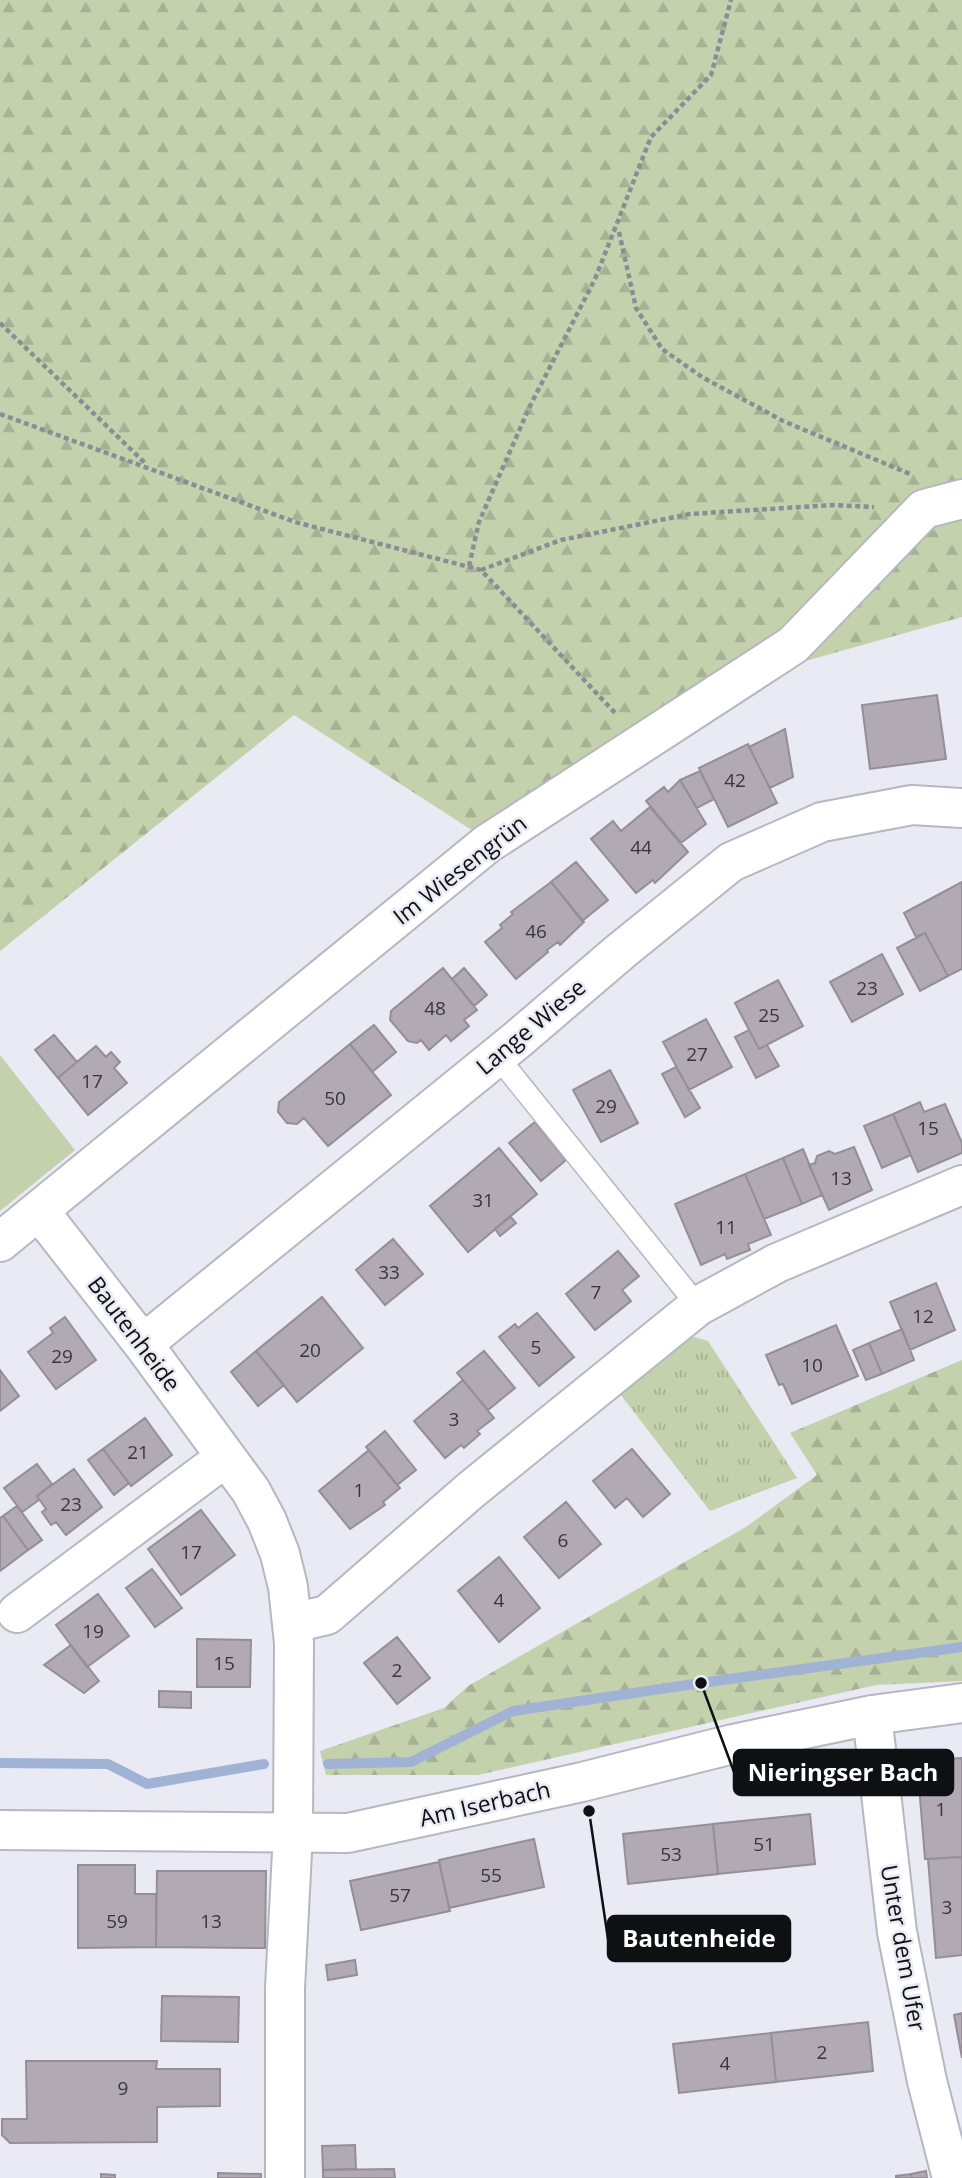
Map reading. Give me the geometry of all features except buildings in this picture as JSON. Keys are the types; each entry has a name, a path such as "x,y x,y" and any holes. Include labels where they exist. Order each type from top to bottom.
{"street":[{"path":"919,492 962,499"},
{"name":"Im Wiesengrün","path":"0,1242 487,844 793,645 919,492"},
{"name":"Lange Wiese","path":"143,1344 731,862 822,822 912,805 962,808"},
{"path":"293,1623 327,1615 471,1490 698,1306 776,1264 962,1185"},
{"name":"Bautenheide","path":"40,1212 143,1344 251,1491 280,1554 293,1623 293,1833 285,1988 285,2178"},
{"path":"17,1613 226,1457"},
{"name":"Am Iserbach","path":"0,1830 348,1833 582,1782 733,1744 872,1715 962,1703"},
{"name":"Unter dem Ufer","path":"872,1715 897,1931 927,2081 953,2178"}],"lane":[{"path":"497,1056 698,1306"}],"path":[{"path":"469,566 480,522 529,408 595,279 651,137 711,75 731,0"},
{"path":"619,232 636,308 662,349 702,377 919,492"},
{"path":"0,323 149,468"},
{"path":"0,414 295,522 481,570 642,741"},
{"path":"481,570 561,540 690,514 833,505 919,492"}],"green space":[{"path":"0,0 962,0 962,617 759,674 487,840 294,715 0,951"},
{"path":"0,1055 75,1150 0,1211"},
{"path":"688,1335 708,1341 797,1478 710,1511 617,1390"},
{"path":"962,1360 962,1681 876,1685 478,1775 326,1775 320,1751 444,1708 468,1686 746,1527 817,1475 790,1433"}],"waterway":[{"path":"328,1764 411,1762 513,1711 962,1647"},
{"path":"0,1763 108,1764 147,1784 264,1764"}],"place":[{"name":"Nieringser Bach","path":"701,1683"},
{"name":"Bautenheide","path":"589,1811"}]}
